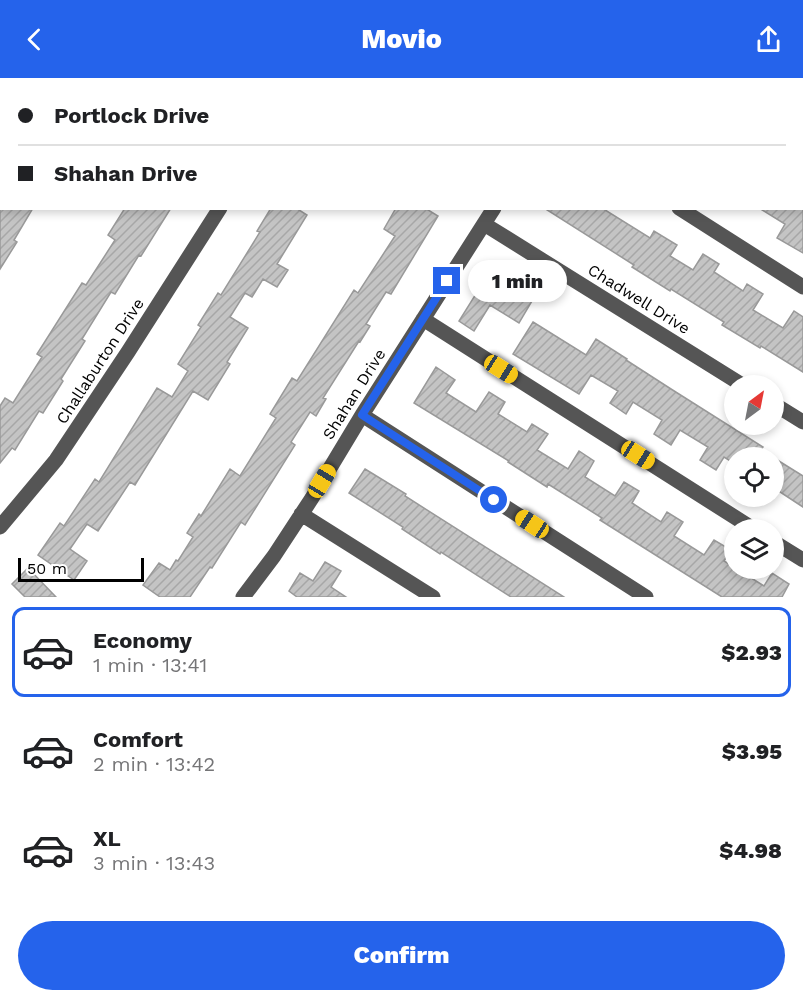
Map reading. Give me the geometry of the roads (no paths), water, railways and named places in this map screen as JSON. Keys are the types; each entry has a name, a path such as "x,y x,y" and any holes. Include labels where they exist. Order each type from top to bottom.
{"street":[{"name":"Challaburton Drive","path":"0,527 56,460 219,210"},
{"name":"Shahan Drive","path":"243,597 274,556 493,210"},
{"path":"682,210 803,287"},
{"name":"Chadwell Drive","path":"484,224 726,375"},
{"path":"423,319 738,519"},
{"path":"784,410 803,422"},
{"path":"362,415 646,597"},
{"path":"301,514 433,597"},
{"path":"784,548 803,560"}]}
